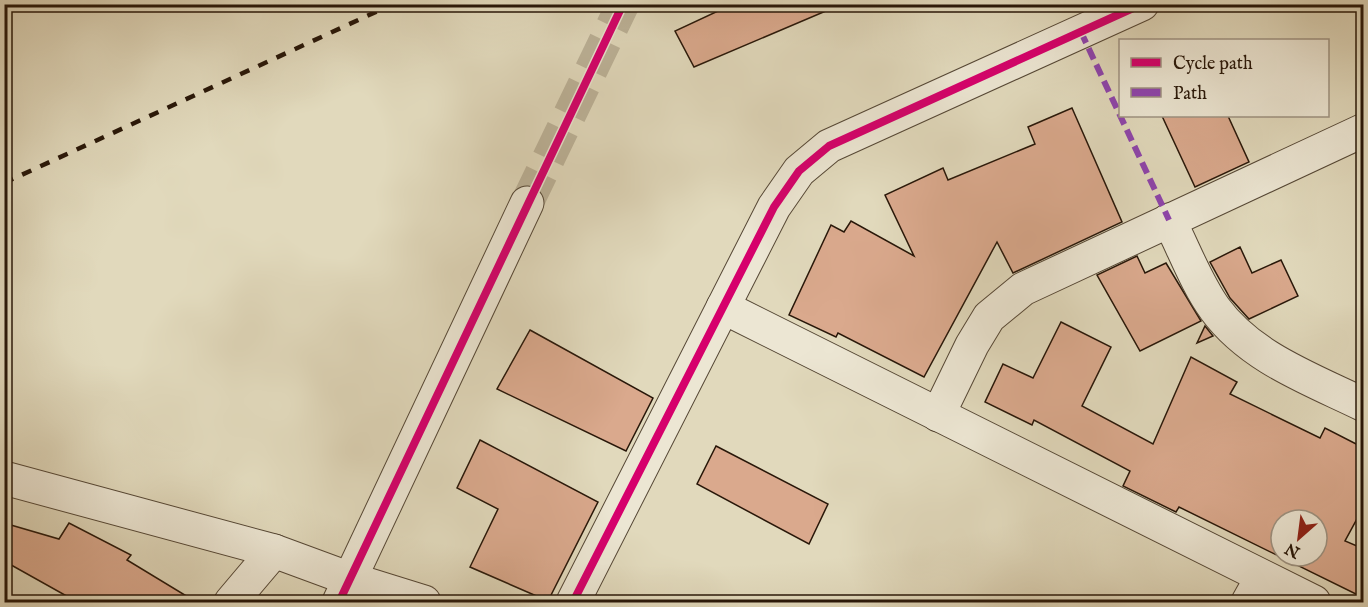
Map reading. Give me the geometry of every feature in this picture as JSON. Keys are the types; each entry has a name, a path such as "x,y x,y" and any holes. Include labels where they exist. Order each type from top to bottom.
{"street":[{"path":"573,603 774,207 799,171 829,146 1142,4"},
{"path":"938,415 972,345 989,317 1023,289 1364,130"},
{"path":"344,591 527,203"},
{"path":"1169,220 1214,308 1237,334 1278,363 1364,405"},
{"path":"723,308 938,415 1255,590 1314,603"},
{"path":"4,478 274,551 344,591 424,603"},
{"path":"231,603 274,551"}],"building":[{"path":"733,4 840,5 694,67 675,31"},
{"path":"1072,108 1122,222 1013,273 997,242 924,377 838,333 836,337 789,315 831,225 844,232 851,221 914,256 885,195 943,168 948,180 1035,144 1028,127"},
{"path":"1162,117 1228,117 1249,162 1195,187"},
{"path":"1240,247 1252,273 1281,260 1298,296 1249,319 1230,298 1210,262"},
{"path":"1137,256 1145,273 1166,263 1201,321 1140,351 1097,275"},
{"path":"1061,322 1111,347 1082,406 1153,444 1191,357 1237,382 1230,394 1320,438 1325,428 1364,448 1364,506 1345,541 1364,549 1364,598 1303,568 1329,568 1329,508 1269,508 1269,551 1179,507 1176,512 1123,486 1130,471 1034,420 1032,425 985,402 1003,364 1033,378"},
{"path":"1205,326 1213,336 1197,343"},
{"path":"530,330 653,398 626,451 497,389"},
{"path":"480,440 598,502 548,601 470,567 498,509 457,488"},
{"path":"716,446 828,504 809,544 697,484"},
{"path":"4,523 59,539 69,523 131,555 127,560 198,603 79,603 4,561"}],"tunnel":[{"path":"527,203 623,4"}],"railway":[{"path":"4,183 393,4"}],"marked path":[{"path":"1081,32 1119,113"},
{"path":"1121,117 1169,220"}],"cycle path":[{"path":"339,602 623,4"},
{"path":"573,602 774,207 799,171 829,146 1142,4"}]}
